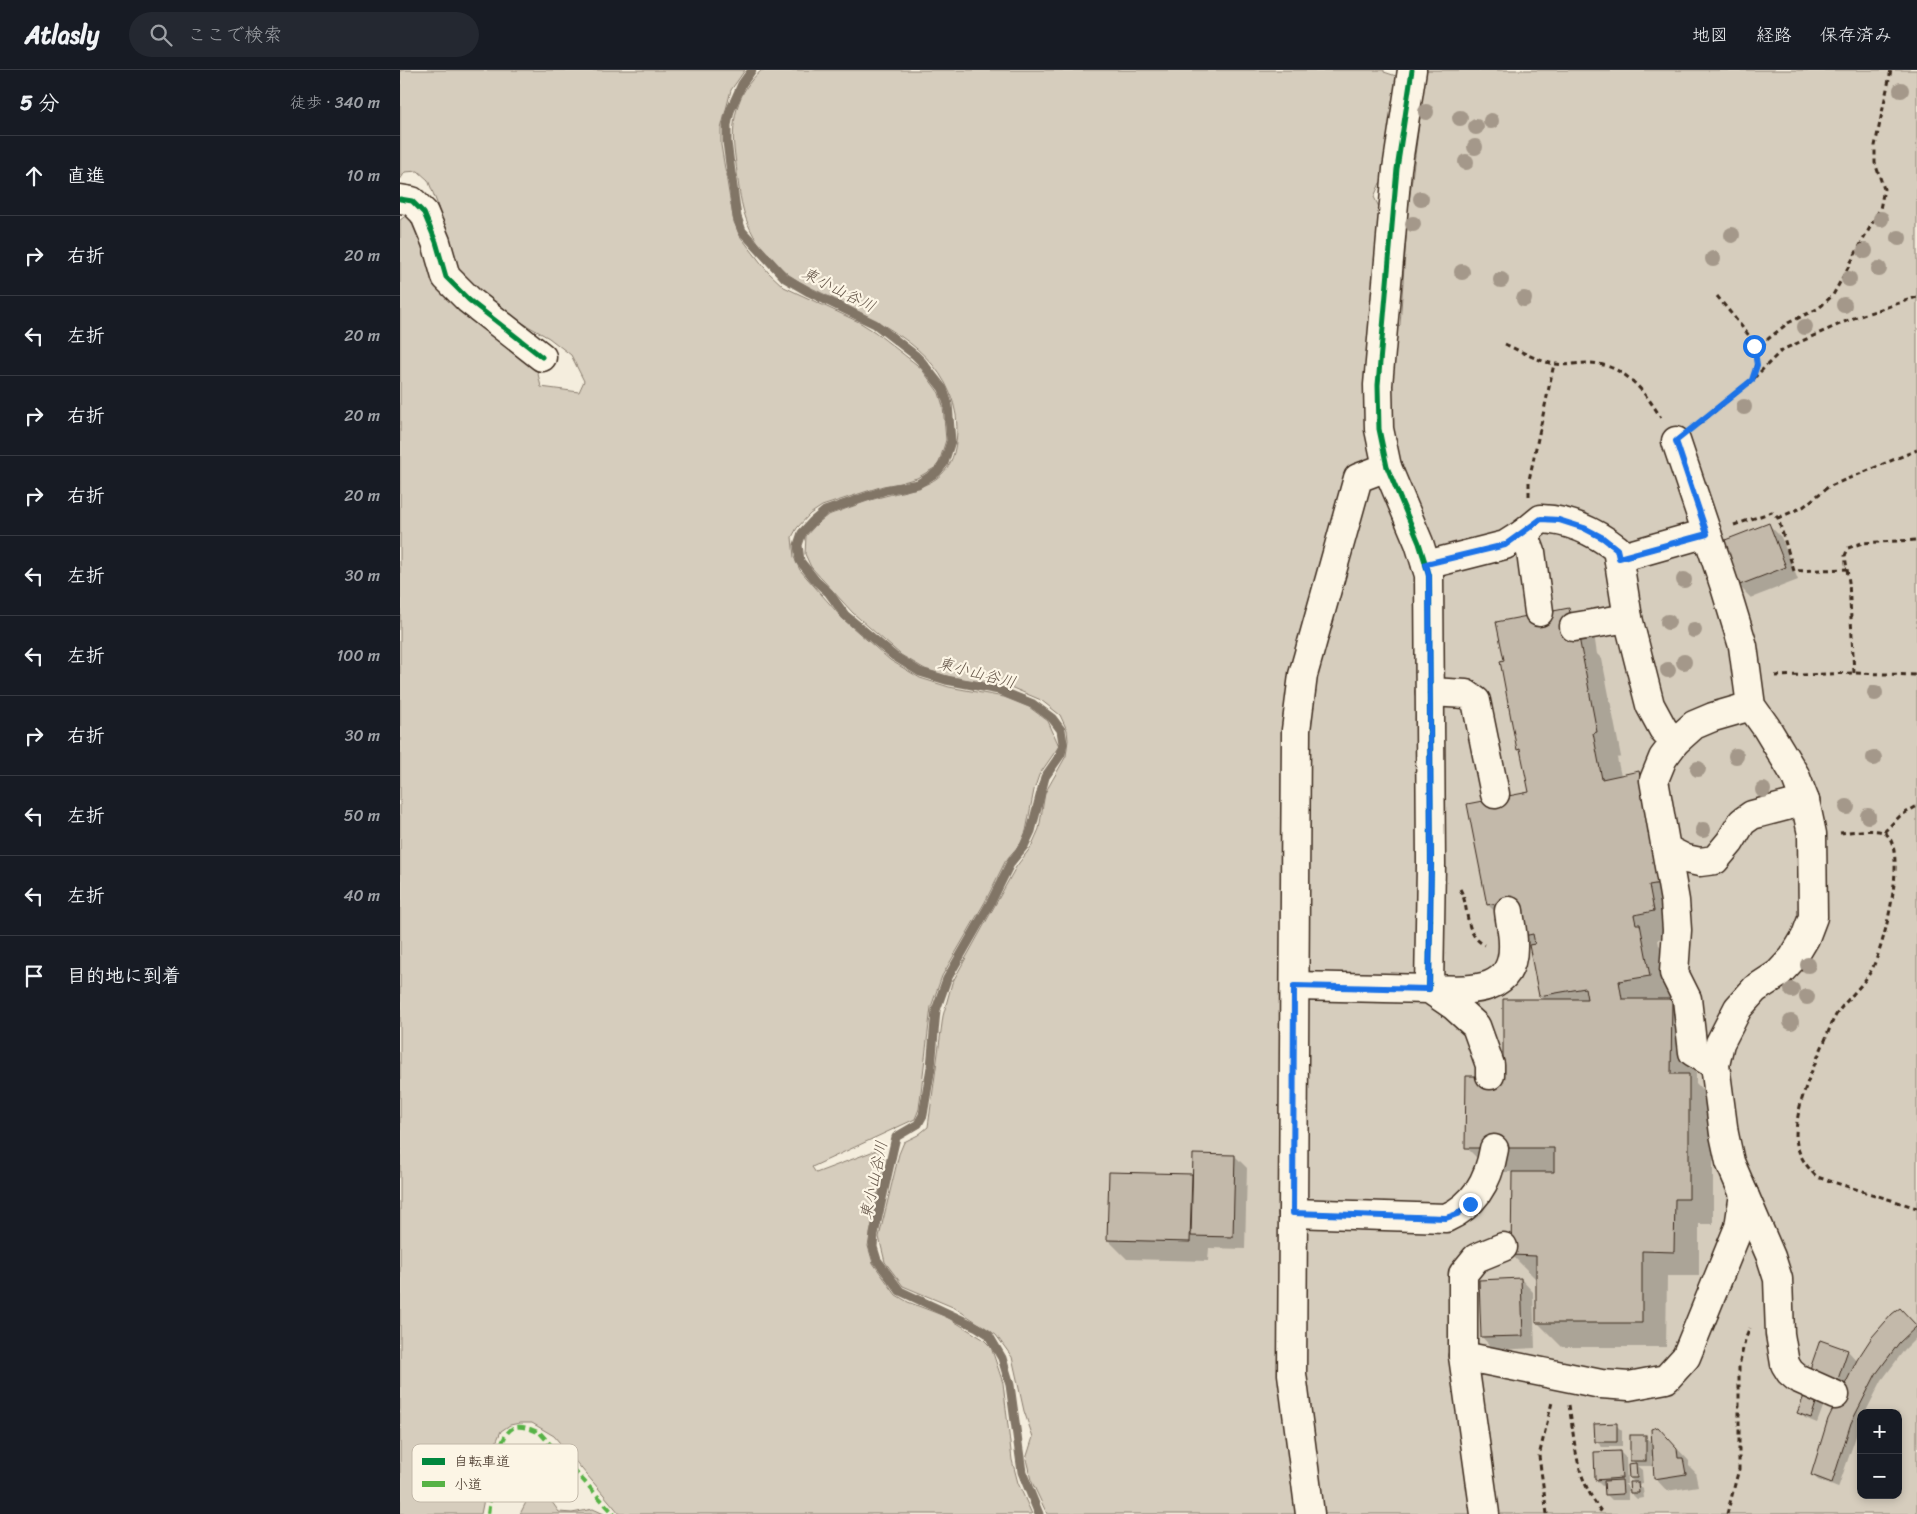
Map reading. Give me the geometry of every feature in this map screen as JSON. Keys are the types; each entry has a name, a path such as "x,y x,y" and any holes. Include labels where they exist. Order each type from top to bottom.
{"street":[{"path":"1412,70 1397,169 1378,385 1379,429 1387,467 1419,542 1429,576 1431,864 1429,989"},
{"path":"400,199 412,201 424,213 436,242 446,277 469,300 542,357"},
{"path":"1676,441 1743,646 1751,706 1795,775 1805,801 1812,834 1814,917 1805,938 1793,958 1778,974 1755,989 1738,1008 1720,1043 1715,1064 1724,1134 1730,1162 1771,1257 1778,1279 1780,1334 1785,1364 1796,1378 1835,1395"},
{"path":"1310,1514 1292,1374 1296,730 1303,675 1358,478 1387,467"},
{"path":"1426,564 1505,545 1541,519 1559,520 1584,528 1603,538 1617,549 1628,618 1650,705 1663,729 1675,742"},
{"path":"1530,528 1531,552 1539,612"},
{"path":"1619,558 1707,534"},
{"path":"1574,626 1628,618"},
{"path":"1430,692 1466,694 1476,700 1495,794"},
{"path":"1715,1064 1692,1052 1687,999 1674,973 1677,930 1675,901 1654,780 1663,758 1675,742 1694,725 1713,717 1751,706"},
{"path":"1666,849 1686,859 1700,862 1715,860 1730,842 1742,822 1752,815 1805,801"},
{"path":"1294,986 1470,990 1492,985 1505,976 1511,962 1513,943 1509,911"},
{"path":"1429,989 1454,1006 1476,1026 1490,1065 1490,1075"},
{"path":"1293,1213 1446,1218 1457,1214 1470,1204 1482,1188 1490,1168 1494,1149"},
{"path":"1463,1356 1601,1384 1630,1386 1666,1379 1686,1357 1739,1227 1744,1194"},
{"path":"1485,1514 1463,1356 1463,1274 1476,1258 1503,1248"}],"path":[{"path":"1757,355 1768,340 1788,323 1819,308 1833,295 1880,209 1884,188 1875,162 1875,146 1891,70"},
{"path":"1717,296 1750,338 1757,355 1757,365 1752,380"},
{"path":"1505,344 1554,364 1588,363 1618,370 1633,380 1653,404 1676,441 1752,380 1782,350 1851,318 1917,297"},
{"path":"1530,528 1528,480 1554,364"},
{"path":"1778,518 1803,507 1828,487 1917,450"},
{"path":"1707,534 1772,512 1778,518 1794,571 1847,569"},
{"path":"1854,673 1845,556 1848,548 1862,544 1917,540"},
{"path":"1748,678 1854,673 1917,675"},
{"path":"1884,832 1900,816 1917,806"},
{"path":"1812,834 1884,832 1894,846 1896,854 1889,918 1880,950 1873,968 1863,984 1835,1016 1803,1092 1796,1138 1799,1151 1805,1165 1817,1177 1917,1208"},
{"path":"1431,864 1455,882 1463,895 1471,930 1481,944 1498,948 1513,943"},
{"path":"1727,1514 1738,1470 1739,1366 1745,1340 1752,1322"},
{"path":"1547,1514 1539,1456 1554,1394 1564,1375"},
{"path":"1564,1375 1579,1471 1590,1497 1603,1514"}],"shaded area":[{"path":"400,70 745,70 731,90 721,129 721,145 734,222 740,236 768,272 784,287 859,322 875,332 921,368 939,393 943,406 946,440 938,466 917,478 883,486 822,506 810,514 797,528 792,537 794,557 800,570 843,619 890,660 920,678 949,687 1004,697 1029,707 1048,721 1059,746 1039,775 1026,831 1021,843 1006,860 985,902 942,976 931,1007 919,1109 915,1119 812,1167 816,1173 882,1148 884,1160 868,1246 873,1263 896,1295 908,1302 947,1317 983,1339 991,1347 1003,1383 1012,1460 1018,1483 1032,1514 620,1514 578,1464 578,1444 561,1444 554,1436 532,1423 520,1423 510,1425 501,1431 495,1444 412,1444 412,1502 483,1502 481,1514 400,1514 400,220 407,215 536,365 541,387 579,392 584,381 571,355 549,338 482,300 450,262 437,203 428,180 418,171 405,172 400,180"},
{"path":"762,70 1384,70 1384,72 1396,76 1398,86 1385,178 1380,183 1374,197 1381,211 1371,351 1400,325 1408,210 1426,70 1917,70 1917,1514 1047,1514 1031,1480 1026,1459 1033,1437 1024,1411 1012,1357 996,1335 955,1308 903,1286 885,1262 879,1237 899,1154 904,1142 928,1127 943,1016 952,983 1016,867 1031,847 1039,829 1045,793 1066,756 1067,730 1060,715 1041,700 1008,686 950,677 925,669 901,655 853,613 811,567 805,554 806,536 824,518 872,500 920,487 937,478 944,471 950,463 956,446 956,415 950,393 940,374 926,357 891,330 871,318 789,275 770,257 753,235 744,214 739,191 733,132 737,109 746,88"},
{"path":"526,1502 552,1502 559,1512 572,1513 593,1509 604,1514 520,1514"}],"building":[{"path":"1769,523 1786,567 1737,586 1720,542"},
{"path":"1569,608 1574,633 1578,632 1597,732 1593,733 1602,779 1639,771 1661,883 1649,885 1654,911 1634,915 1636,924 1640,924 1650,976 1619,981 1622,999 1672,999 1671,1074 1689,1074 1689,1199 1675,1199 1674,1252 1642,1251 1642,1323 1536,1323 1536,1256 1511,1255 1512,1172 1554,1172 1554,1148 1465,1148 1466,1076 1503,1076 1503,999 1587,999 1585,988 1539,996 1529,945 1535,944 1533,934 1519,937 1512,900 1487,905 1467,804 1529,792 1520,749 1517,750 1500,661 1504,660 1496,622"},
{"path":"1193,1154 1235,1155 1233,1237 1191,1236"},
{"path":"1109,1172 1192,1174 1190,1242 1107,1240"},
{"path":"1521,1278 1523,1336 1481,1337 1479,1280"},
{"path":"1900,1308 1917,1326 1899,1343 1876,1374 1857,1409 1832,1483 1811,1475 1828,1419 1857,1360 1872,1337 1892,1314"},
{"path":"1820,1340 1848,1350 1837,1382 1809,1372"},
{"path":"1804,1396 1817,1400 1811,1418 1797,1413"},
{"path":"1617,1423 1617,1442 1595,1442 1594,1424"},
{"path":"1658,1427 1677,1448 1678,1458 1683,1458 1686,1474 1654,1479 1651,1429"},
{"path":"1630,1435 1646,1435 1646,1461 1630,1461"},
{"path":"1620,1451 1622,1478 1595,1480 1594,1452"},
{"path":"1636,1463 1637,1478 1629,1478 1628,1464"},
{"path":"1622,1480 1623,1494 1605,1495 1604,1481"},
{"path":"1629,1482 1638,1482 1639,1493 1630,1493"}],"waterway":[{"name":"東小山谷川","path":"752,70 742,84 730,111 727,125 727,142 737,217 742,231 785,278 809,292 875,324 915,355 943,389 948,404 951,441 944,463 937,472 918,484 886,490 825,511 802,533 798,545 800,561 816,581 829,593 845,615 894,656 920,672 946,680 999,690 1033,704 1052,718 1061,730 1063,743 1061,754 1045,777 1031,831 1024,846 1011,862 991,902 947,979 936,1010 931,1067 923,1115 918,1124 896,1137 874,1234 873,1247 877,1260 900,1291 988,1334 1002,1358 1010,1385 1022,1472 1039,1514"}],"marked path":[{"path":"501,1444 507,1433 516,1427 527,1428 540,1433 550,1444"},
{"path":"578,1475 614,1514"},
{"path":"488,1514 490,1502"}],"cycle path":[{"path":"1412,70 1397,169 1378,385 1379,429 1387,467 1419,543 1429,575 1431,864 1429,989"},
{"path":"400,199 412,201 424,213 436,242 446,277 469,300 542,357"}],"route":[{"path":"1470,1204 1457,1214 1446,1218 1293,1213 1294,986 1429,989 1431,864 1429,576 1426,564 1505,545 1541,519 1559,520 1584,528 1603,538 1617,549 1619,558 1707,534 1676,441 1752,380 1757,365 1757,355 1754,346"}]}
